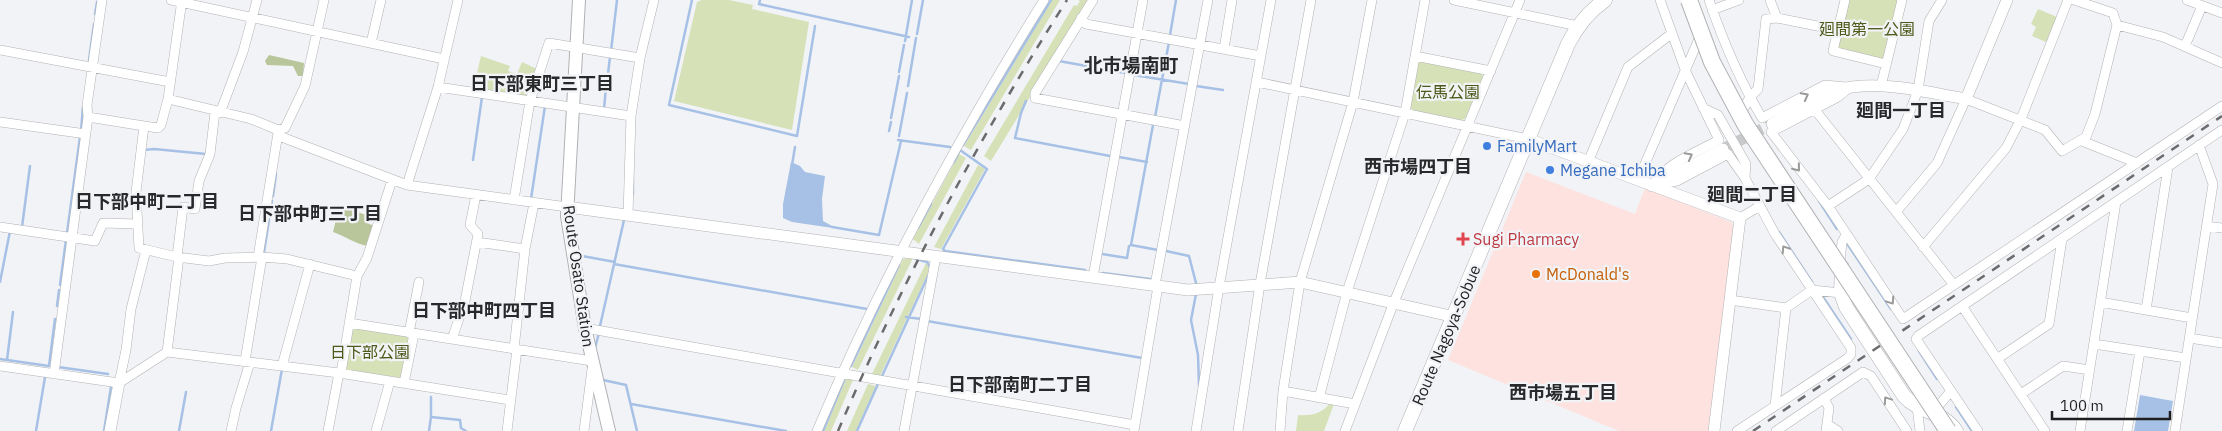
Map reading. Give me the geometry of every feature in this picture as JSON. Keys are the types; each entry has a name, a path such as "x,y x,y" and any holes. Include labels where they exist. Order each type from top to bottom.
{"highway":[{"path":"1678,0 1703,66 1735,128 1935,431"},
{"path":"1689,0 1712,62 1745,124 1948,431"}],"main road":[{"name":"Route Osato Station","path":"579,0 567,207 584,328 609,431"},
{"path":"1696,0 1706,18 1718,59 1747,103 1769,150 1840,260 1841,293 1846,308 1904,396 1917,407 1933,412 1947,420 1956,431"},
{"name":"Route Nagoya-Sobue","path":"1405,431 1455,317 1568,44 1578,26 1602,1"}],"street":[{"path":"54,374 102,0"},
{"path":"171,0 444,59"},
{"path":"166,352 183,207 195,208 199,181 210,154 218,112 243,52 254,18 257,0"},
{"path":"231,431 248,361 260,257 278,133 285,128 306,86 324,0"},
{"path":"371,43 381,0"},
{"path":"407,185 438,87 458,0"},
{"path":"628,215 631,116 640,58 654,0"},
{"path":"817,431 842,373 900,252 957,146 1044,0"},
{"path":"1092,0 1035,93 1035,98 1185,126"},
{"path":"1093,277 1143,0"},
{"path":"584,328 912,385 1134,428 1157,285 1208,0"},
{"path":"1224,49 1232,0"},
{"path":"1196,431 1219,287 1271,0"},
{"path":"1238,431 1260,284 1312,0"},
{"path":"1280,431 1283,391 1300,282 1353,102 1372,0"},
{"path":"1319,398 1347,292 1405,113 1425,0"},
{"path":"1454,0 1472,2 1578,26"},
{"path":"1345,431 1394,302 1520,0"},
{"path":"1652,186 1668,167 1719,140 1686,72 1660,0"},
{"path":"1638,180 1682,77 1686,72 1706,18 1709,0"},
{"path":"1706,18 1739,0"},
{"path":"1770,0 1777,18"},
{"path":"1844,0 1832,51 1886,64"},
{"path":"1881,86 1902,0"},
{"path":"1828,206 1869,179 1903,130 1918,90 1929,21 1942,0"},
{"path":"1896,212 1937,163 2007,0"},
{"path":"1923,247 2006,148 2021,119 2068,0"},
{"path":"1706,18 1719,30 1747,103 1767,121 1831,93 1851,87 1881,86 1918,90 1966,99 2045,130 2062,151 2086,137 2095,114 2117,25 2113,14 2074,0"},
{"path":"2187,0 2222,13"},
{"path":"88,117 158,128 161,125 168,99 182,1"},
{"path":"2186,46 2202,6"},
{"path":"1081,18 1086,24 1261,56"},
{"path":"1706,18 1719,30"},
{"path":"1747,103 1758,90 1766,19 1777,18 1837,30"},
{"path":"2117,25 2163,37 2222,63"},
{"path":"1588,162 1628,67 1671,34"},
{"path":"514,200 530,101 549,43 576,49 640,58"},
{"path":"0,50 170,82"},
{"path":"1415,56 1491,71"},
{"path":"1256,82 1528,140 1740,218"},
{"path":"438,87 631,116"},
{"path":"1851,87 1815,110 1771,132 1784,152 1828,206 1903,319 2222,106"},
{"path":"168,99 251,119 278,133 407,185 1188,290 1300,282 1455,317"},
{"path":"1703,108 1718,115 1746,164 1745,178"},
{"path":"1815,110 1954,285"},
{"path":"0,122 86,134"},
{"path":"144,126 136,192 139,248 178,257 209,261 225,258 260,257 310,264 357,276"},
{"path":"1978,431 1916,339 2222,130"},
{"path":"2082,141 2137,163"},
{"path":"2175,431 2213,184 2199,145"},
{"path":"1652,186 1723,149"},
{"path":"1769,150 1784,152"},
{"path":"1652,186 1676,181 1728,154 1745,178 1776,234 1851,348 1851,354 1848,358 1737,431"},
{"path":"2146,310 2168,167"},
{"path":"328,431 350,323 357,276 367,258 392,180"},
{"path":"452,339 465,301 477,242 478,234 470,225 476,195"},
{"path":"2080,431 2116,202"},
{"path":"507,431 526,249 534,203"},
{"path":"1740,218 1760,206"},
{"path":"1714,431 1740,218"},
{"path":"0,227 94,241 103,223 138,224"},
{"path":"2207,226 2222,228"},
{"path":"1840,260 1842,242 1846,235"},
{"path":"1997,359 2049,324 2062,239"},
{"path":"477,242 526,249"},
{"path":"110,431 126,350 131,309 146,250"},
{"path":"904,431 936,256"},
{"path":"282,366 310,264"},
{"path":"404,384 419,282"},
{"path":"1730,300 1786,308 1812,290 1841,293"},
{"path":"2100,302 2192,318"},
{"path":"1962,306 2045,431"},
{"path":"1775,406 1786,308"},
{"path":"350,323 592,363 584,431"},
{"path":"2189,338 2222,343"},
{"path":"2094,344 2186,358"},
{"path":"2128,431 2140,351"},
{"path":"0,366 119,383 166,352 340,373 510,400"},
{"path":"2021,394 2063,366 2090,370"},
{"path":"1776,431 1863,372 1871,376 1908,431"},
{"path":"376,431 390,381"},
{"path":"1933,412 1951,390"},
{"path":"1283,391 1355,404"},
{"path":"1824,398 1829,408 1826,428 1838,431"},
{"path":"1917,407 1920,431"}],"shaded area":[{"path":"1526,172 1635,214 1645,188 1731,222 1734,226 1709,431 1619,431 1448,360"}],"green space":[{"path":"702,0 729,0 753,5 752,9 809,22 792,130 674,101 697,2"},
{"path":"1052,0 1060,0 971,150 964,146"},
{"path":"1078,0 1089,0 991,161 984,156 1074,5 1077,6 1080,1"},
{"name":"廻間第一公園","path":"1849,0 1899,0 1883,59 1840,49 1838,46"},
{"path":"2038,9 2057,17 2046,42 2032,36 2036,27 2031,24"},
{"path":"269,55 304,63 303,76 298,76 293,66 267,65 265,61"},
{"path":"481,56 510,66 508,71 517,74 522,62 537,69 526,98 473,90"},
{"name":"伝馬公園","path":"1421,61 1482,73 1483,77 1466,118 1462,120 1412,110 1410,107 1418,63"},
{"path":"959,154 966,158 919,244 913,239"},
{"path":"978,165 985,169 941,249 934,247"},
{"path":"346,208 366,215 365,222 374,226 368,246 333,232 338,211"},
{"path":"913,258 858,370 852,367 903,259"},
{"path":"926,263 930,269 880,376 872,374"},
{"name":"日下部公園","path":"352,328 408,336 410,339 403,378 344,370"},
{"path":"846,378 853,380 831,431 824,431"},
{"path":"868,384 876,386 856,431 847,431"},
{"path":"1329,404 1334,404 1324,431 1296,431 1298,415 1315,414"}],"water":[{"path":"791,162 800,166 805,172 825,176 822,199 823,221 833,228 792,222 783,218 783,204"},
{"path":"2140,395 2173,401 2168,431 2134,431"}],"waterway":[{"path":"611,51 617,0"},
{"path":"692,0 669,105 797,136 815,26"},
{"path":"760,0 759,4 909,37"},
{"path":"905,41 912,0"},
{"path":"917,34 923,0"},
{"path":"963,145 1051,0"},
{"path":"1170,35 1176,0"},
{"path":"95,14 97,2"},
{"path":"89,60 94,24"},
{"path":"908,86 916,38"},
{"path":"1155,117 1169,42"},
{"path":"899,72 904,45"},
{"path":"607,82 610,57"},
{"path":"1059,61 1125,73"},
{"path":"1134,75 1189,84"},
{"path":"891,118 899,76"},
{"path":"1196,86 1223,90"},
{"path":"604,109 606,87"},
{"path":"899,136 907,93"},
{"path":"473,160 482,97"},
{"path":"1026,101 1015,138 1110,156"},
{"path":"81,131 83,106"},
{"path":"531,199 545,106"},
{"path":"889,131 891,122"},
{"path":"1153,125 1131,245 1158,250"},
{"path":"67,233 80,137"},
{"path":"898,140 950,147"},
{"path":"832,227 879,235 901,141"},
{"path":"792,165 795,147"},
{"path":"144,150 154,149 206,154"},
{"path":"954,162 960,150 987,169 943,249 945,251 1085,270"},
{"path":"1119,157 1147,162"},
{"path":"22,227 30,166"},
{"path":"273,196 276,174"},
{"path":"633,179 633,194"},
{"path":"265,254 272,201"},
{"path":"1819,201 1837,229"},
{"path":"918,228 931,204"},
{"path":"600,326 624,220"},
{"path":"0,282 10,231"},
{"path":"1779,232 1812,282"},
{"path":"60,285 66,240"},
{"path":"1102,254 1127,258 1129,246 1131,245"},
{"path":"1848,245 1891,309"},
{"path":"1166,251 1189,256 1196,283"},
{"path":"577,255 615,262"},
{"path":"916,259 927,262 931,269"},
{"path":"614,264 867,309"},
{"path":"851,366 899,265"},
{"path":"1103,273 1150,279"},
{"path":"882,376 928,276"},
{"path":"57,306 59,290"},
{"path":"1196,294 1191,320 1198,355 1199,386"},
{"path":"1823,297 1851,339"},
{"path":"7,360 13,312"},
{"path":"906,317 921,319"},
{"path":"0,359 49,366 55,319"},
{"path":"927,321 1142,358"},
{"path":"595,348 599,333"},
{"path":"1919,351 1937,379"},
{"path":"58,367 108,374"},
{"path":"271,431 282,369"},
{"path":"36,431 45,377"},
{"path":"823,431 845,378"},
{"path":"603,380 626,385 637,431"},
{"path":"857,431 878,384"},
{"path":"104,431 111,387"},
{"path":"179,431 186,392"},
{"path":"431,397 431,417 460,420 461,428 466,431"},
{"path":"631,404 786,431"},
{"path":"1956,407 1972,431"},
{"path":"429,431 431,417"}],"tunnel":[{"path":"1723,149 1772,124"}],"railway":[{"path":"838,431 915,265 1003,104 1067,0"},
{"path":"1753,431 2222,116"}],"place":[{"name":"FamilyMart","path":"1487,146"},
{"name":"Megane Ichiba","path":"1550,170"},
{"name":"Sugi Pharmacy","path":"1463,239"},
{"name":"McDonald's","path":"1536,274"}],"district":[{"name":"北市場南町","path":"1131,65"},
{"name":"日下部東町三丁目","path":"542,83"},
{"name":"廻間一丁目","path":"1901,110"},
{"name":"西市場四丁目","path":"1418,166"},
{"name":"廻間二丁目","path":"1752,194"},
{"name":"日下部中町二丁目","path":"147,201"},
{"name":"日下部中町三丁目","path":"310,213"},
{"name":"日下部中町四丁目","path":"484,310"},
{"name":"日下部南町二丁目","path":"1020,384"},
{"name":"西市場五丁目","path":"1563,392"}]}
